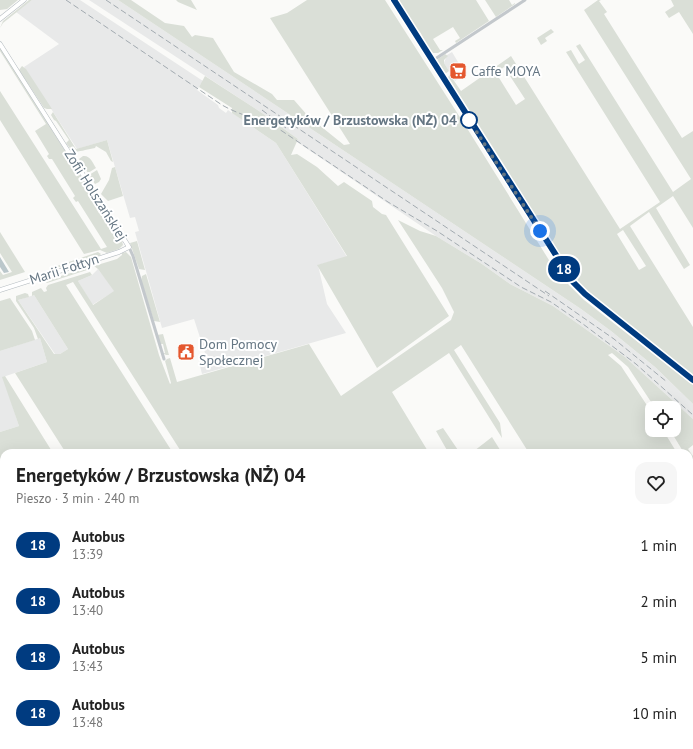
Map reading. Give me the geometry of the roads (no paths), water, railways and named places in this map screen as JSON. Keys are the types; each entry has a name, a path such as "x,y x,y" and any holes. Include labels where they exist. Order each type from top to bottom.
{"main road":[{"path":"0,19 24,0"},
{"path":"394,0 573,282 585,294 693,380"},
{"name":"Zofii Holszańskiej","path":"0,44 128,247"},
{"name":"Marii Fołtyn","path":"0,290 119,252 128,247"}],"street":[{"path":"432,61 525,0"},
{"name":"Zofii Holszańskiej","path":"128,247 133,256 164,359"}],"railway":[{"path":"66,0 222,105 282,131 388,202 437,231 521,287 551,302 636,364 693,415"},
{"path":"106,0 549,296"},
{"path":"262,110 286,128"},
{"path":"545,291 614,339 667,382"}],"place":[{"name":"Caffe MOYA","path":"458,71"},
{"name":"Energetyków / Brzustowska (NŻ) 04","path":"469,120"},
{"name":"Dom Pomocy Społecznej","path":"186,352"}]}
